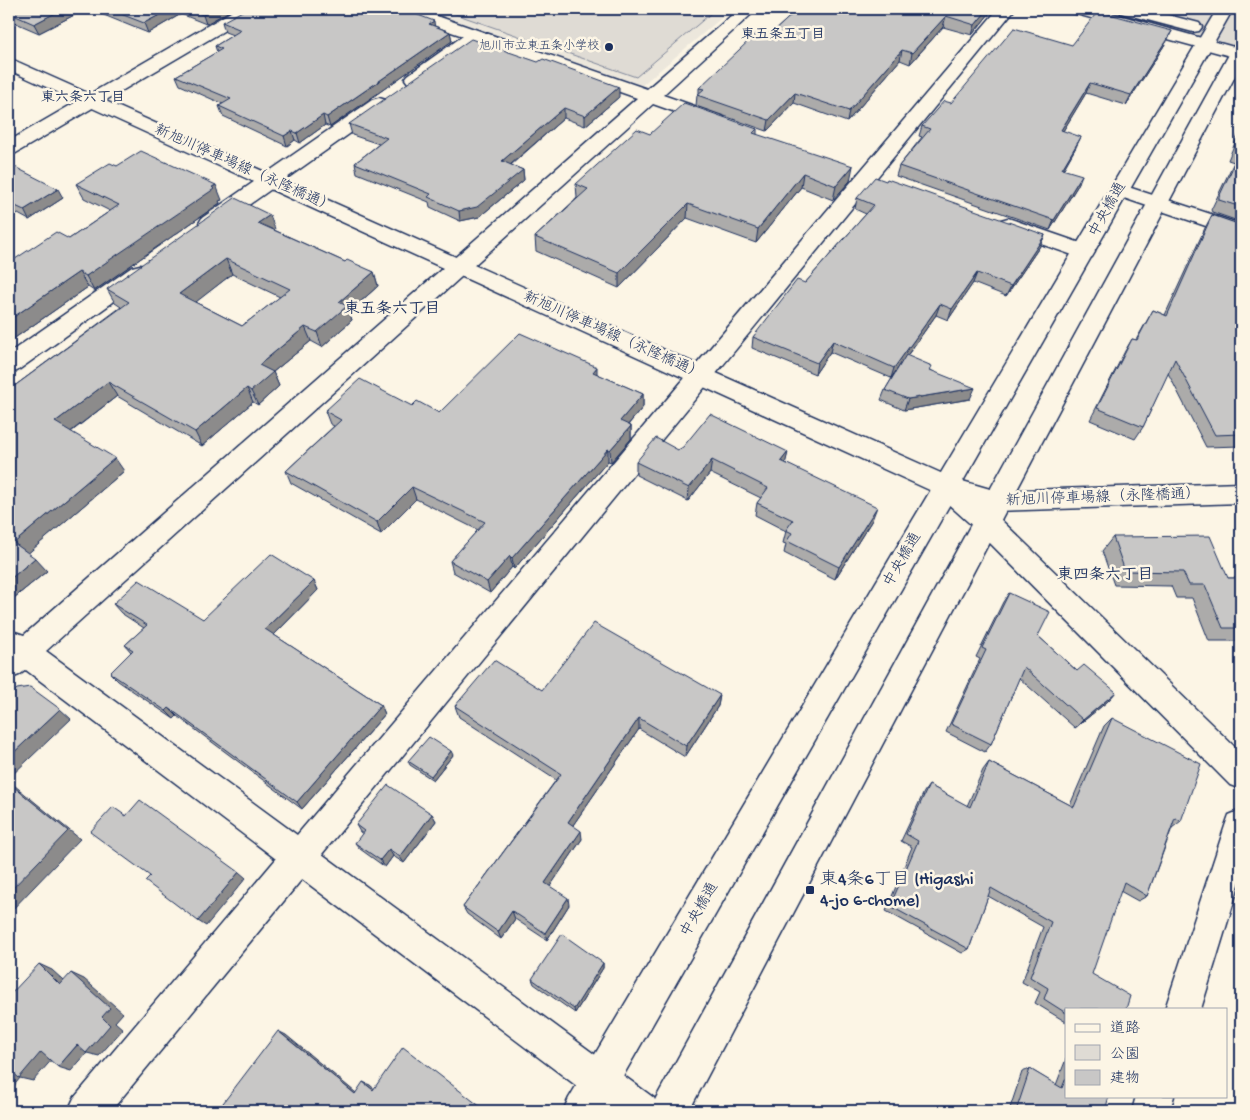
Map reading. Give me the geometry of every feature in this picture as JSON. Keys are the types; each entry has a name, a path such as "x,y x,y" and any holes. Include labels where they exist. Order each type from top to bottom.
{"street":[{"path":"9,148 248,9"},
{"path":"402,9 733,126"},
{"path":"642,1111 300,856 14,653 458,266 749,9"},
{"path":"87,1111 870,175 1006,9"},
{"path":"1079,9 1199,35"},
{"path":"669,1111 1240,53 1199,35 1127,9"},
{"name":"中央橋通","path":"582,1111 945,486 1084,252 1119,190 1199,35 1225,9"},
{"path":"194,234 476,35"},
{"name":"新旭川停車場線（永隆橋通）","path":"9,63 945,486 992,512 1241,774"},
{"path":"1119,190 1241,231"},
{"path":"989,218 1084,252"},
{"path":"9,365 154,262"},
{"name":"新旭川停車場線（永隆橋通）","path":"992,512 1241,493"},
{"path":"1183,1008 1241,826"},
{"path":"1150,1111 1154,1098"}],"shaded area":[{"name":"旭川市立東五条小学校","path":"422,9 732,9 641,86"}],"green space":[{"name":"旭川市立東五条小学校","path":"441,9 716,9 636,77"},
{"path":"1079,9 1241,9 1241,55"}],"building":[{"path":"9,9 63,9 34,24 9,13"},
{"path":"108,9 171,9 144,23"},
{"path":"187,9 213,9 203,15"},
{"path":"246,9 402,9 434,21 429,24 450,32 327,117 323,115 297,133 292,131 284,136 219,106 231,99 176,76 222,49 215,46 241,30 222,22"},
{"path":"798,9 988,9 975,25 946,16 912,53 902,50 849,111 795,93 769,120 697,95 704,89 699,88 759,31 771,34"},
{"path":"1098,11 1172,31 1131,95 1090,83 1061,130 1081,137 1062,169 1082,175 1054,220 899,166 930,129 922,126 944,101 951,103 1014,28 1072,45"},
{"path":"471,39 538,62 543,59 619,87 585,116 564,108 502,161 523,170 477,207 459,211 428,197 431,194 355,163 387,138 349,124"},
{"path":"684,103 757,129 753,133 853,166 836,186 803,173 758,229 688,204 619,273 535,237 588,189 576,184 637,129 650,134"},
{"path":"1241,133 1241,149 1235,147"},
{"path":"1241,150 1241,207 1219,200 1219,197"},
{"path":"141,151 216,185 212,187 214,189 86,276 79,272 9,320 9,263 56,232 69,239 119,205 76,184 110,163 117,166"},
{"path":"9,164 58,189 24,210 9,203"},
{"path":"875,177 886,181 887,179 1045,235 1011,286 977,273 952,309 940,304 894,368 833,341 817,363 753,337 797,280 805,283 874,205 857,198"},
{"path":"235,198 270,215 258,223 345,262 347,260 374,272 339,302 347,306 317,332 305,327 259,365 273,372 251,391 247,388 195,432 108,382 55,422 115,458 14,543 35,558 9,580 9,390 129,302 107,289","holes":["226,259 290,289 242,326 179,294"]},
{"path":"1212,215 1241,225 1241,434 1215,435 1175,359 1143,427 1097,408 1132,339 1137,340 1153,310 1167,316"},
{"path":"520,333 597,367 593,372 643,394 620,421 631,426 610,450 608,449 512,558 510,556 487,582 450,561 485,522 412,487 377,522 286,471 341,420 325,411 360,379 412,406 417,401 439,413"},
{"path":"906,355 932,366 930,370 975,388 908,399 885,390"},
{"path":"710,414 788,452 781,461 877,507 839,567 787,541 792,533 786,530 793,520 757,503 768,488 712,460 689,488 636,462 656,438 678,450 683,447"},
{"path":"1210,536 1228,578 1241,578 1241,628 1223,628 1205,585 1189,585 1183,572 1125,571 1113,537"},
{"path":"271,554 314,581 265,629 381,705 297,802 169,708 166,711 110,673 133,650 125,645 147,625 113,604 139,580 203,619"},
{"path":"1009,593 1050,612 1038,636 1077,671 1084,665 1116,692 1083,720 1024,667 991,744 951,724 986,650 982,648"},
{"path":"594,623 720,695 686,746 639,718 568,822 581,831 545,883 568,898 545,933 512,911 498,932 463,907 561,774 455,706 494,660 542,690"},
{"path":"30,687 60,709 9,757 9,696 17,689"},
{"path":"1112,718 1201,764 1181,821 1175,818 1147,896 1124,882 1092,974 1130,996 1126,1008 1065,1008 1065,1012 1044,999 1048,988 1030,977 1051,922 991,888 969,949 890,906 918,841 906,834 929,785 970,807 989,762 1074,807"},
{"path":"429,737 451,751 431,776 408,761"},
{"path":"9,783 68,831 9,892"},
{"path":"388,785 432,814 400,857 389,849 380,860 355,843 364,831 356,825"},
{"path":"140,800 239,872 198,921 145,881 150,876 90,832 113,807 126,816"},
{"path":"562,934 603,963 574,1009 532,979"},
{"path":"39,964 60,985 71,973 110,1008 102,1017 110,1025 86,1053 77,1045 58,1067 41,1052 19,1078 9,1071 9,996"},
{"path":"278,1031 355,1094 363,1082 373,1090 403,1047 486,1111 217,1111"},
{"path":"1030,1069 1062,1088 1065,1080 1065,1098 1108,1098 1105,1111 1016,1111"}],"place":[{"name":"旭川市立東五条小学校","path":"609,47"},
{"name":"東4条6丁目 (Higashi 4-jo 6-chome)","path":"810,890"}],"district":[{"name":"東五条五丁目","path":"783,35"},
{"name":"東六条六丁目","path":"83,98"},
{"name":"東五条六丁目","path":"392,310"},
{"name":"東四条六丁目","path":"1105,576"}]}
